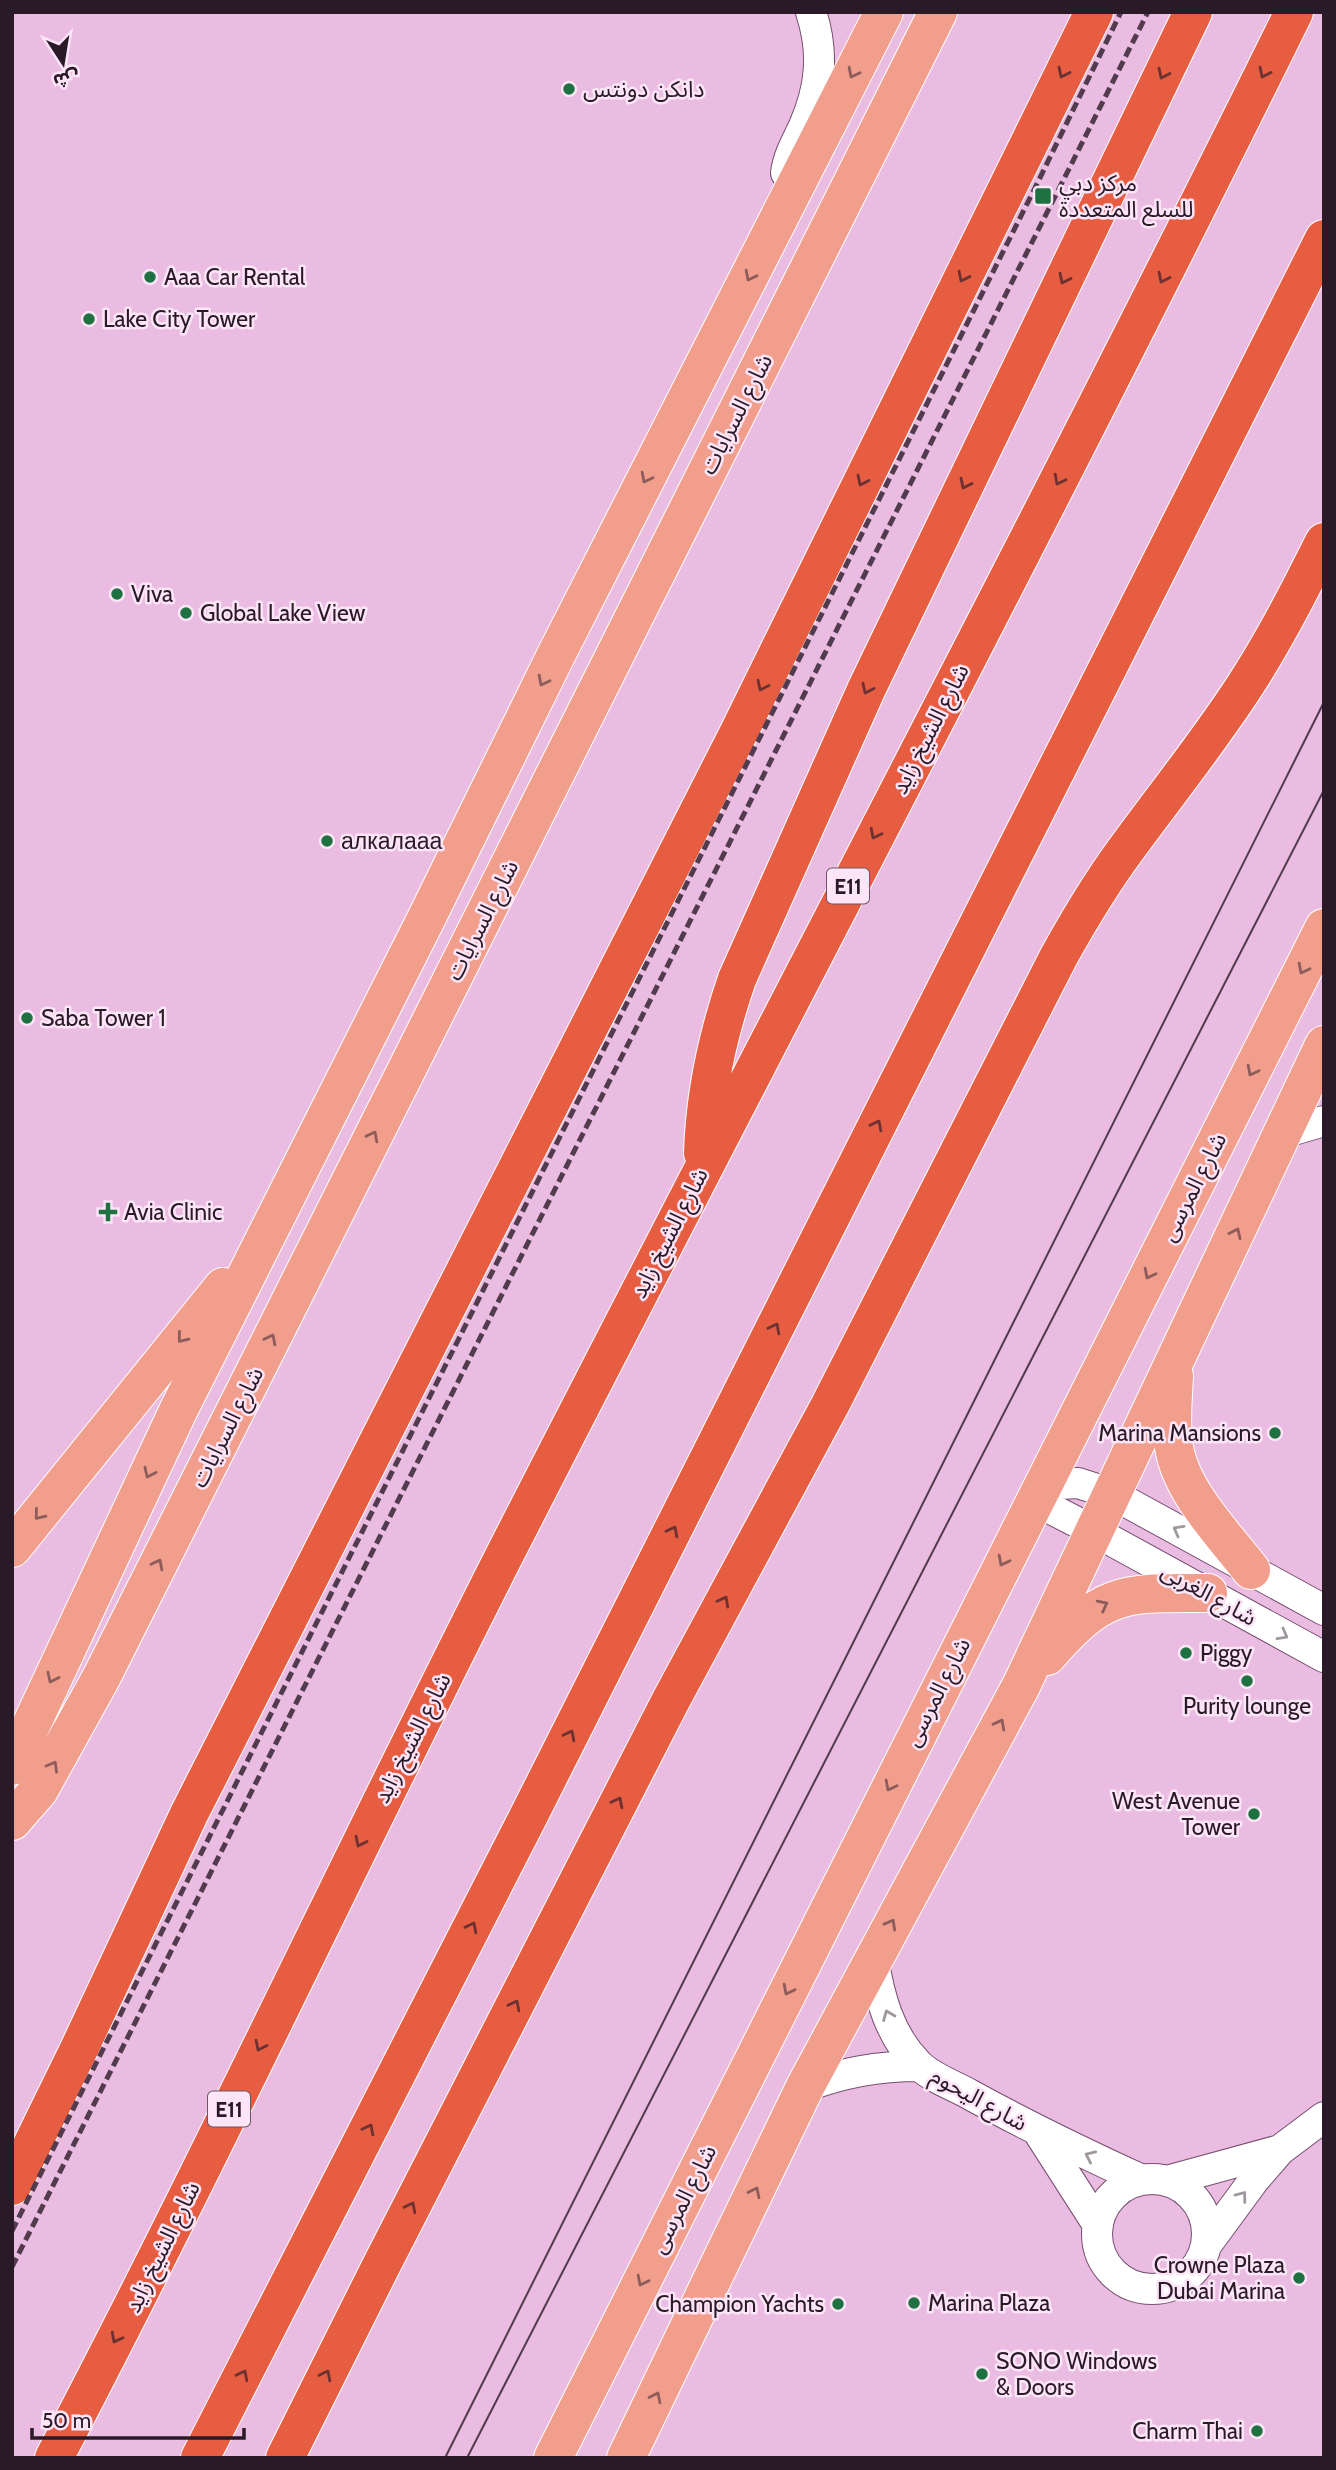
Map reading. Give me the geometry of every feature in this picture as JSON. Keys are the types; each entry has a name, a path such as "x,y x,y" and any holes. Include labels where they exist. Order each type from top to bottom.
{"highway":[{"path":"12,2186 91,2025 189,1814 738,734 1094,12"},
{"path":"703,1167 704,1119 710,1071 721,1025 737,979 866,691 1193,12"},
{"name":"شارع الشيخ زايد","path":"54,2458 122,2327 401,1759 703,1167 1153,297 1294,12"},
{"path":"200,2458 541,1793 1324,239"},
{"path":"285,2458 386,2255 671,1700 830,1405 1059,956 1116,863 1244,687 1282,624 1324,542"}],"main road":[{"path":"12,1766 178,1411 563,643 884,12"},
{"name":"شارع السرايات","path":"12,1821 39,1790 101,1678 938,12"},
{"path":"708,359 754,379"},
{"name":"شارع المرسى","path":"553,2458 1324,928"},
{"path":"626,2458 805,2087 1021,1686 1324,1045"},
{"path":"12,1548 271,1228"},
{"path":"1174,1363 1172,1429 1179,1469 1198,1501 1251,1570"},
{"path":"1021,1686 1072,1628 1091,1611 1111,1600 1143,1593 1208,1593"}],"street":[{"path":"787,205 787,168 818,85 818,33 811,12"},
{"path":"1283,1133 1324,1121"},
{"name":"شارع الغربى","path":"1038,1493 1078,1483 1112,1494 1324,1610"},
{"name":"شارع الغربى","path":"1038,1493 1094,1531 1324,1657"},
{"name":"شارع اليحوم","path":"873,1957 878,1992 890,2024 919,2066 1039,2133 1154,2180"},
{"name":"شارع اليحوم","path":"805,2087 851,2072 919,2066"},
{"path":"1280,2150 1126,2185 1113,2195 1103,2208 1097,2241 1102,2258 1112,2272 1126,2283 1142,2288 1155,2290 1180,2282 1191,2274 1201,2261 1207,2244 1254,2180 1280,2150 1324,2117"},
{"name":"شارع اليحوم","path":"1039,2133 1098,2225"},
{"path":"1154,2180 1186,2190 1200,2205 1207,2224 1207,2244"}],"tram line":[{"path":"445,2458 1324,702"},
{"path":"467,2458 1324,790"}],"railway":[{"path":"12,2231 1121,12"},
{"path":"12,2267 1148,12"}],"place":[{"name":"دانكن دونتس","path":"569,89"},
{"name":"مركز دبي للسلع المتعددة","path":"1043,196"},
{"name":"Aaa Car Rental","path":"150,277"},
{"name":"Lake City Tower","path":"89,319"},
{"name":"Viva","path":"117,594"},
{"name":"Global Lake View","path":"186,613"},
{"name":"алкалааа","path":"327,841"},
{"name":"Saba Tower 1","path":"27,1018"},
{"name":"Avia Clinic","path":"108,1212"},
{"name":"Marina Mansions","path":"1275,1433"},
{"name":"Piggy","path":"1186,1653"},
{"name":"Purity lounge","path":"1247,1681"},
{"name":"West Avenue Tower","path":"1254,1814"},
{"name":"Crowne Plaza Dubai Marina","path":"1299,2278"},
{"name":"Marina Plaza","path":"914,2303"},
{"name":"Champion Yachts","path":"838,2304"},
{"name":"SONO Windows & Doors","path":"982,2374"},
{"name":"Charm Thai","path":"1257,2431"}]}
